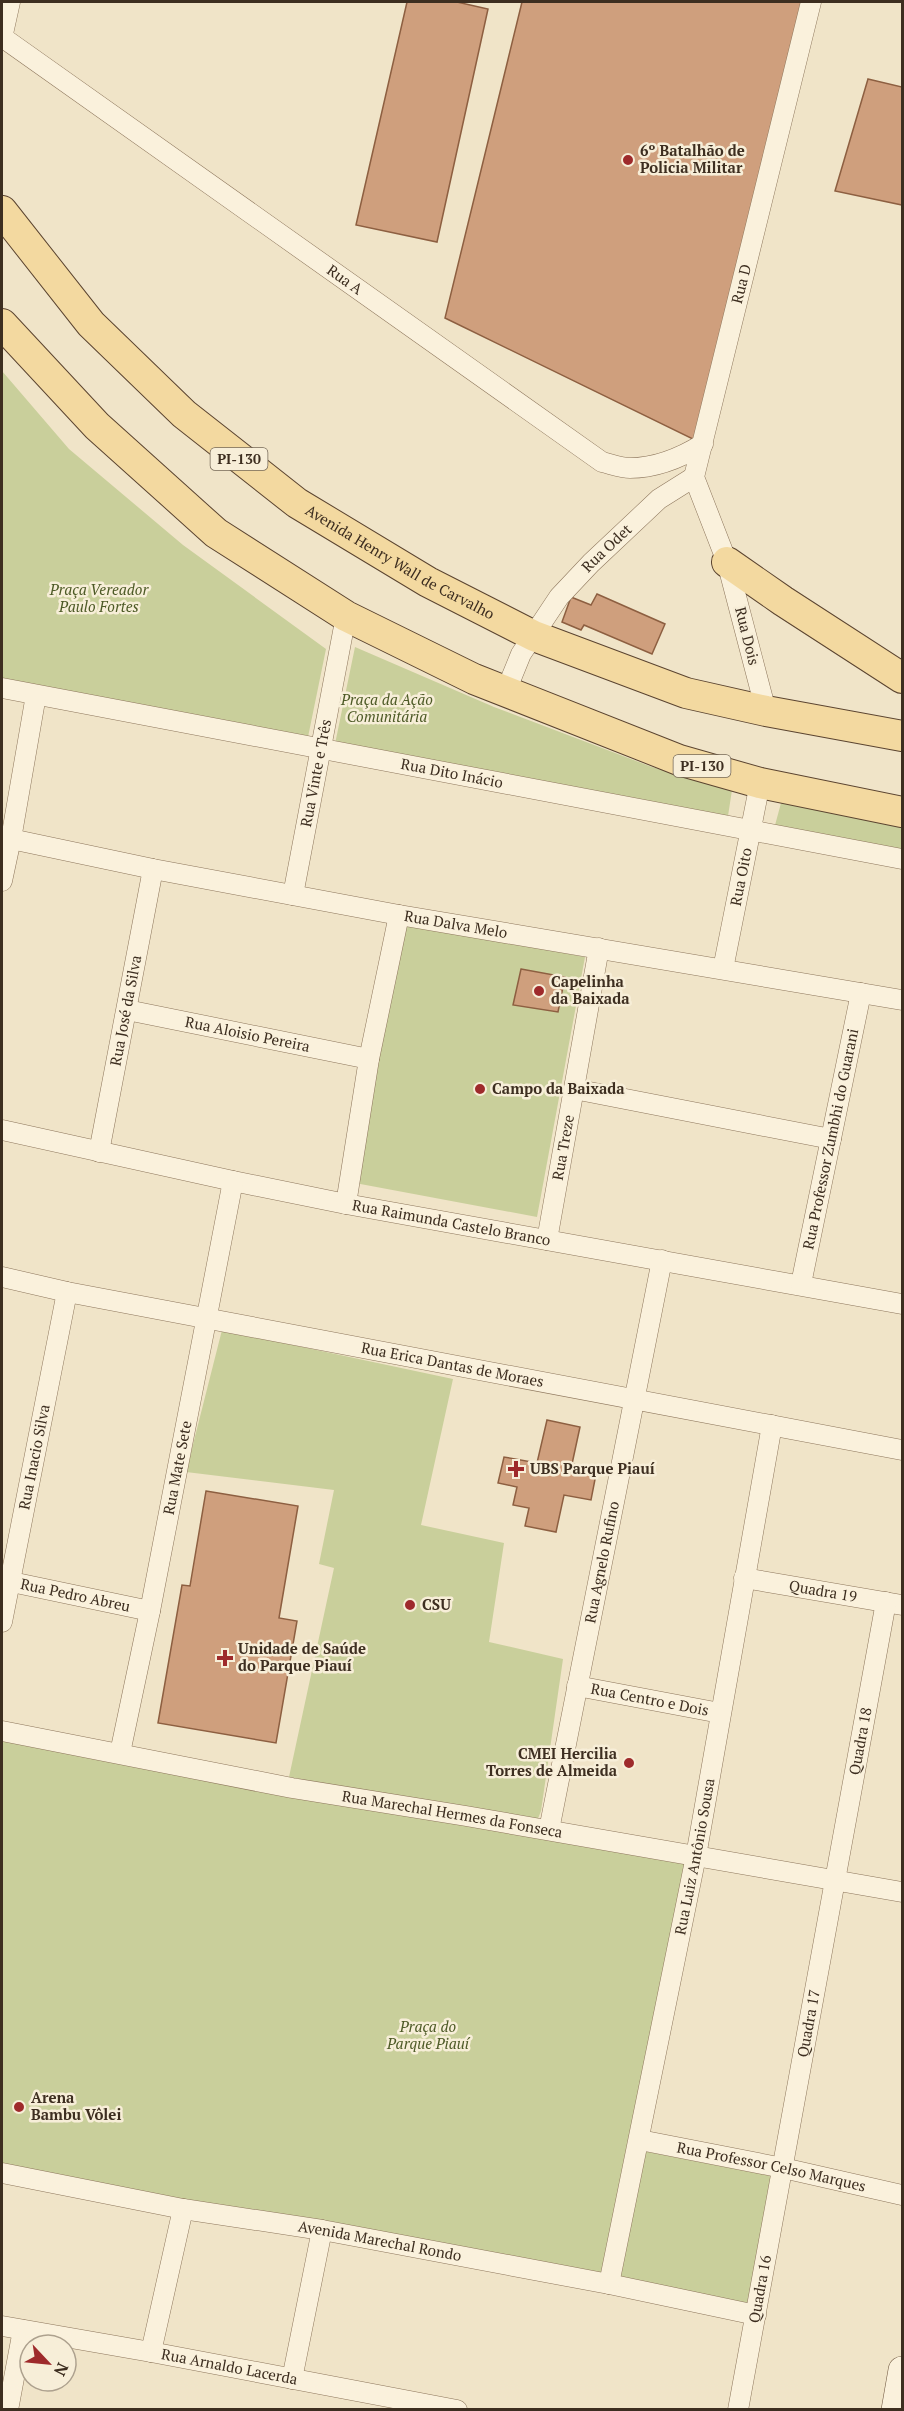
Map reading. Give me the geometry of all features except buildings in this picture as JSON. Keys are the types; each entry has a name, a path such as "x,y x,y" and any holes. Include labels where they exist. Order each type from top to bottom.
{"main road":[{"name":"Avenida Henry Wall de Carvalho","path":"2,211 91,324 184,414 256,473 297,503 428,582 534,636 686,693 766,711 903,736"},
{"name":"PI-130","path":"2,325 97,426 216,532 346,616 474,679 679,760 760,783 903,812"},
{"path":"728,562 783,601 903,678"}],"street":[{"path":"2,38 10,2"},
{"name":"Rua D","path":"694,477 811,2"},
{"name":"Rua A","path":"2,38 602,462 630,468 657,464 683,456 703,444"},
{"path":"694,477 728,562"},
{"name":"Rua Odet","path":"509,692 510,681 521,654 559,597 591,563 659,499 694,477"},
{"name":"Rua Dois","path":"728,562 766,711"},
{"name":"Rua Vinte e Três","path":"293,895 346,616"},
{"name":"Rua Dito Inácio","path":"2,688 903,859"},
{"path":"2,881 36,695"},
{"name":"Rua Oito","path":"723,969 760,783"},
{"name":"Rua Dalva Melo","path":"11,839 153,869 399,915 903,1000"},
{"name":"Rua José da Silva","path":"99,1152 153,869"},
{"path":"346,1204 369,1059 399,915"},
{"name":"Rua Treze","path":"547,1240 599,948"},
{"name":"Rua Professor Zumbhi do Guarani","path":"801,1284 861,993"},
{"name":"Rua Aloisio Pereira","path":"127,1010 369,1059"},
{"path":"574,1089 831,1139"},
{"name":"Rua Raimunda Castelo Branco","path":"2,1130 346,1204 903,1304"},
{"name":"Rua Mate Sete","path":"120,1753 150,1611 233,1181"},
{"name":"Rua Agnelo Rufino","path":"549,1830 662,1260"},
{"name":"Rua Erica Dantas de Moraes","path":"2,1277 205,1319 903,1450"},
{"name":"Rua Inacio Silva","path":"2,1622 6,1580 66,1292"},
{"name":"Rua Luiz Antônio Sousa","path":"609,2284 696,1856 772,1425"},
{"name":"Quadra 19","path":"744,1578 894,1604"},
{"name":"Rua Pedro Abreu","path":"6,1580 150,1611"},
{"name":"Quadra 18","path":"835,1881 894,1604"},
{"name":"Rua Centro e Dois","path":"578,1686 720,1713"},
{"name":"Rua Marechal Hermes da Fonseca","path":"2,1731 275,1785 903,1892"},
{"name":"Quadra 17","path":"783,2168 835,1881"},
{"name":"Rua Professor Celso Marques","path":"640,2139 903,2195"},
{"name":"Quadra 16","path":"738,2409 783,2168"},
{"name":"Avenida Marechal Rondo","path":"2,2173 183,2209 322,2230 609,2284 756,2315"},
{"path":"152,2352 183,2209"},
{"path":"292,2379 322,2230"},
{"name":"Rua Arnaldo Lacerda","path":"2,2326 447,2408"},
{"path":"8,2409 23,2330"},
{"path":"895,2409 903,2370"}],"green space":[{"name":"Praça Vereador Paulo Fortes","path":"2,371 69,449 183,545 326,649 308,737 2,679"},
{"name":"Praça da Ação Comunitária","path":"355,647 494,707 652,767 732,790 728,816 335,744"},
{"path":"781,803 902,825 902,855 774,829"},
{"path":"404,923 585,957 537,1217 355,1183"},
{"name":"CSU","path":"222,1330 453,1379 421,1525 504,1543 489,1642 563,1659 541,1811 537,1821 289,1777 334,1568 319,1564 334,1490 186,1472"},
{"name":"Praça do Parque Piauí","path":"2,1741 695,1866 638,2150 782,2178 752,2313 2,2175"}],"place":[{"name":"6º Batalhão de Policia Militar","path":"628,160"},
{"name":"Capelinha da Baixada","path":"539,991"},
{"name":"Campo da Baixada","path":"480,1089"},
{"name":"UBS Parque Piauí","path":"516,1469"},
{"name":"CSU","path":"410,1605"},
{"name":"Unidade de Saúde do Parque Piauí","path":"225,1658"},
{"name":"CMEI Hercilia Torres de Almeida","path":"629,1763"},
{"name":"Arena Bambu Vôlei","path":"19,2107"}]}
